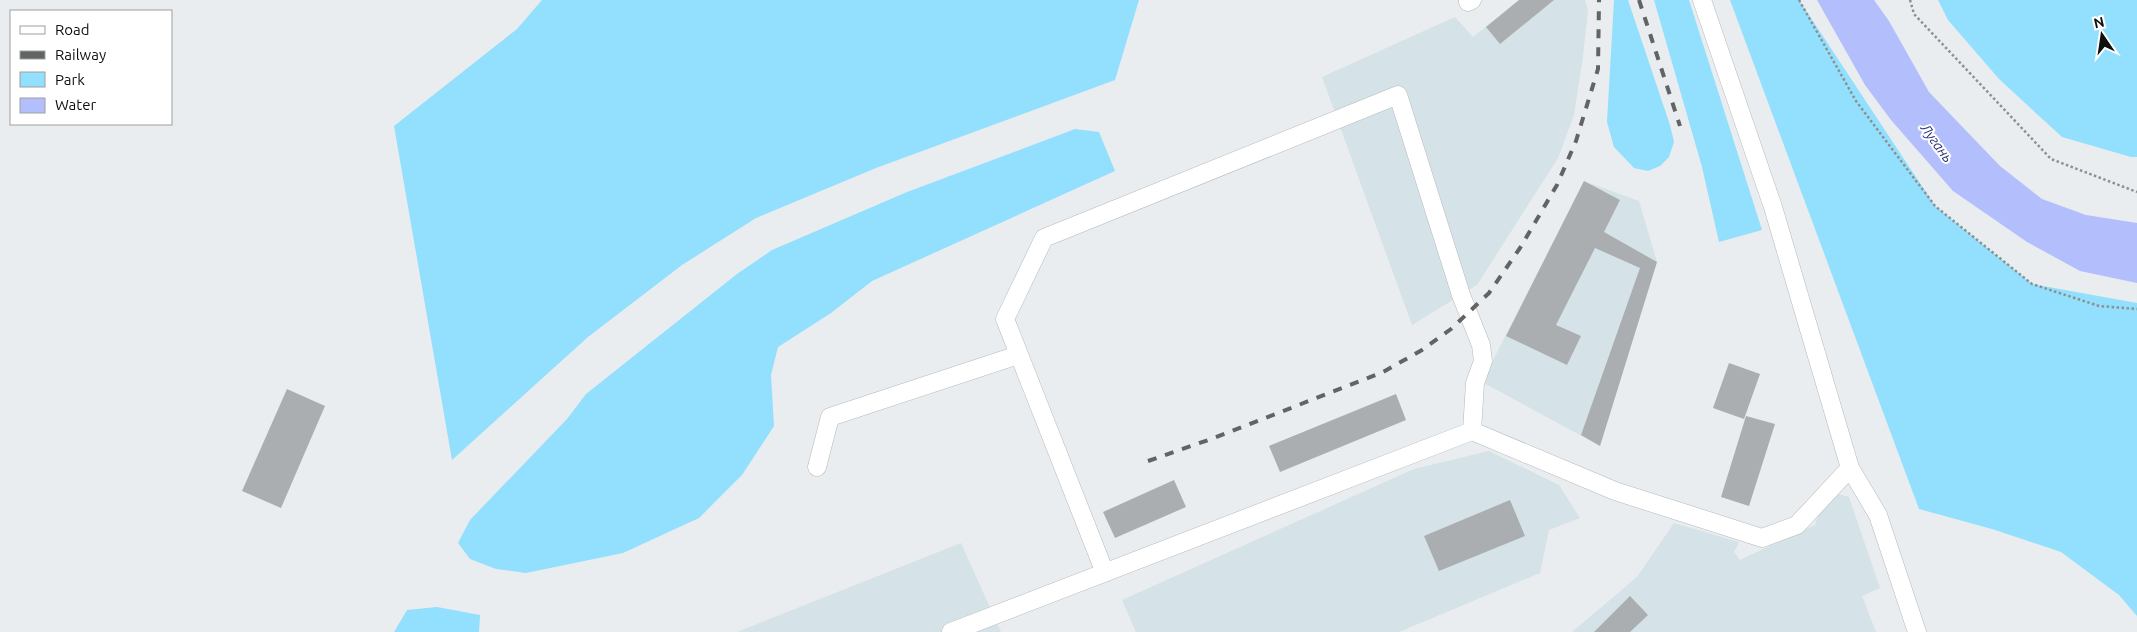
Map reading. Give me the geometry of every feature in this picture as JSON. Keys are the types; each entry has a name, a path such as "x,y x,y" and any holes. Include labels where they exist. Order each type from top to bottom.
{"street":[{"path":"1702,0 1773,207 1850,468 1878,515 1918,632"},
{"path":"1105,573 1005,319 1044,238 1398,95 1461,295 1481,345 1483,361 1475,383 1472,431"},
{"path":"817,467 830,417 1018,355"},
{"path":"951,632 1472,431 1615,490 1762,538 1797,524 1850,468"}],"path":[{"path":"1799,0 1856,101 1936,206 2032,284 2099,306 2137,309"},
{"path":"1910,0 1914,14 2051,159 2137,192"}],"shaded area":[{"path":"1519,0 1585,0 1588,10 1574,115 1558,158 1477,285 1412,325 1322,77 1455,17 1473,37"},
{"path":"1584,181 1639,201 1657,262 1600,446 1482,382"},
{"path":"1489,451 1559,485 1580,518 1549,530 1540,573 1399,632 1136,632 1122,600 1414,469"},
{"path":"1838,494 1849,497 1880,588 1862,596 1876,632 1572,632 1637,577 1674,523 1739,542 1734,552 1740,560 1815,525 1819,512 1830,498"},
{"path":"961,543 1001,632 737,632"}],"green space":[{"path":"542,0 1139,0 1115,80 876,168 756,218 682,265 588,337 452,460 394,126 517,29"},
{"path":"1614,0 1628,0 1674,142 1669,157 1660,166 1648,171 1634,168 1614,147 1607,122"},
{"path":"1654,0 1689,0 1762,230 1719,242 1702,167"},
{"path":"1730,0 1799,0 1935,206 2032,284 2137,303 2137,616 2119,595 2061,552 1992,529 1919,509"},
{"path":"1938,0 2137,0 2137,157 2131,157 2062,137 1999,79 1948,20"},
{"path":"1075,129 1099,132 1115,171 872,281 831,313 778,347 771,375 774,426 742,475 699,518 623,553 526,573 496,569 470,559 458,543 470,520 567,419 586,394 737,274 772,250 907,192"},
{"path":"437,607 480,615 479,632 394,632 407,610"}],"water":[{"name":"Лугань","path":"1817,0 1874,0 1889,21 1929,92 2000,166 2042,199 2086,215 2137,223 2137,283 2080,271 2027,242 1953,191 1891,120 1865,85"}],"building":[{"path":"1519,0 1554,0 1500,44 1486,27"},
{"path":"1584,181 1620,200 1604,232 1657,262 1600,446 1581,435 1640,268 1595,248 1556,325 1581,336 1567,365 1506,336"},
{"path":"1729,363 1760,374 1744,419 1713,408"},
{"path":"287,389 325,406 281,508 242,491"},
{"path":"1396,394 1406,420 1280,472 1269,446"},
{"path":"1746,416 1775,424 1749,506 1721,497"},
{"path":"1174,480 1186,507 1115,538 1103,512"},
{"path":"1510,500 1525,536 1439,571 1424,536"},
{"path":"1630,596 1648,615 1630,632 1594,632"}],"railway":[{"path":"1148,461 1214,438 1383,372 1422,350 1451,329 1489,293 1520,248 1557,185 1576,141 1598,69 1599,0"},
{"path":"1639,0 1680,126"}]}
